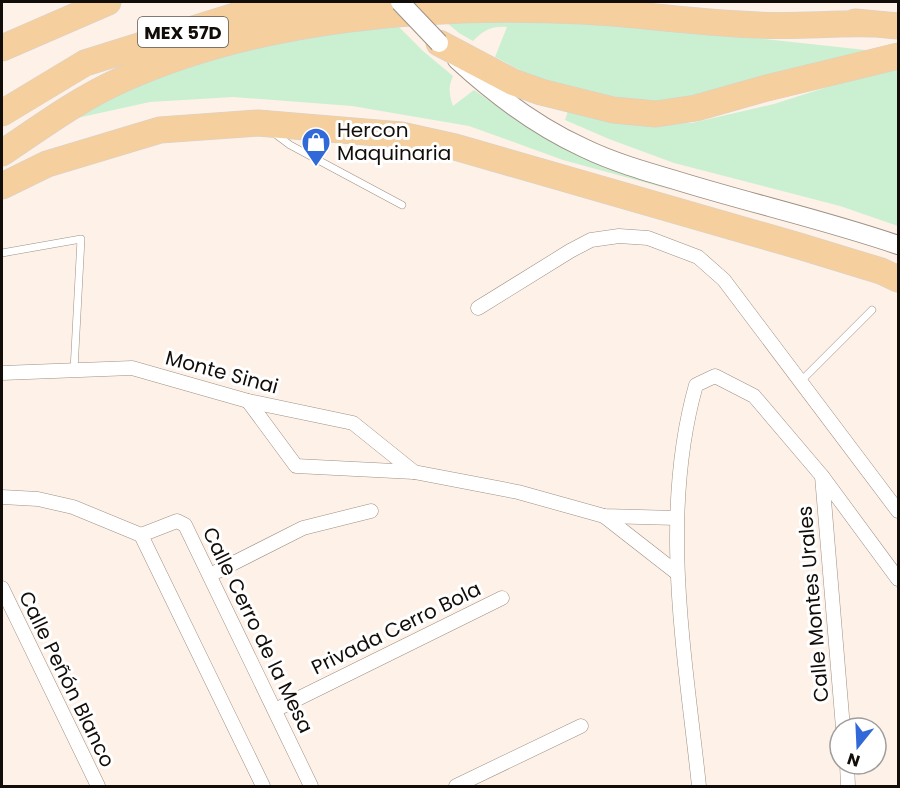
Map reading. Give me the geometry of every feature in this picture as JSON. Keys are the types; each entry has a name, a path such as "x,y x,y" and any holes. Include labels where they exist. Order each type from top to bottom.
{"highway":[{"path":"2,46 72,2"},
{"path":"2,46 108,2"},
{"name":"MEX 57D","path":"2,113 85,63 254,10 379,2"},
{"path":"627,2 898,26"},
{"path":"2,153 51,118 121,80 211,47 300,27 384,15 526,10 583,11 757,25 871,24"},
{"path":"439,43 480,71 541,92 613,110 656,114 696,108 898,56"},
{"path":"2,186 47,164 160,130 258,123 401,135 455,147 799,246 881,271 898,279"}],"street":[{"path":"400,2 439,43"},
{"path":"480,71 508,103 563,138 607,158 706,190 846,227 898,245"},
{"path":"478,308 591,240 619,236 648,238 698,257 724,280 898,511"},
{"name":"Monte Sinai","path":"2,373 132,368 248,401 353,423 414,472"},
{"path":"699,786 677,573 676,518 689,411 696,385 715,376 754,396 822,476 898,579"},
{"name":"Monte Sinai","path":"248,401 296,466 414,472 518,492 604,516 676,518"},
{"name":"Calle Montes Urales","path":"822,476 842,716"},
{"path":"2,497 38,499 74,507 141,535 263,786"},
{"path":"210,575 303,528 371,511"},
{"name":"Monte Sinai","path":"604,516 677,573"},
{"name":"Calle Cerro de la Mesa","path":"141,535 177,521 185,525 311,786"},
{"name":"Calle Peñón Blanco","path":"2,588 98,786"},
{"name":"Privada Cerro Bola","path":"275,710 502,598"},
{"path":"456,786 581,726"}],"lane":[{"path":"258,123 290,145 402,205"},
{"path":"2,253 81,240 74,370"},
{"path":"800,382 872,310"}],"green space":[{"path":"597,21 884,52 677,104 600,97 537,79 495,57 507,27 488,30 473,41 447,23"},
{"path":"397,25 453,76 450,91 453,106 474,90 566,148 598,163 673,190 563,160 469,126 352,106 233,97 150,102 77,118 120,92 195,60 279,39"},
{"path":"898,69 898,226 840,206 674,163 565,120 568,111 633,124 692,123 774,104 856,78"}],"place":[{"name":"Hercon Maquinaria","path":"316,168"}]}
